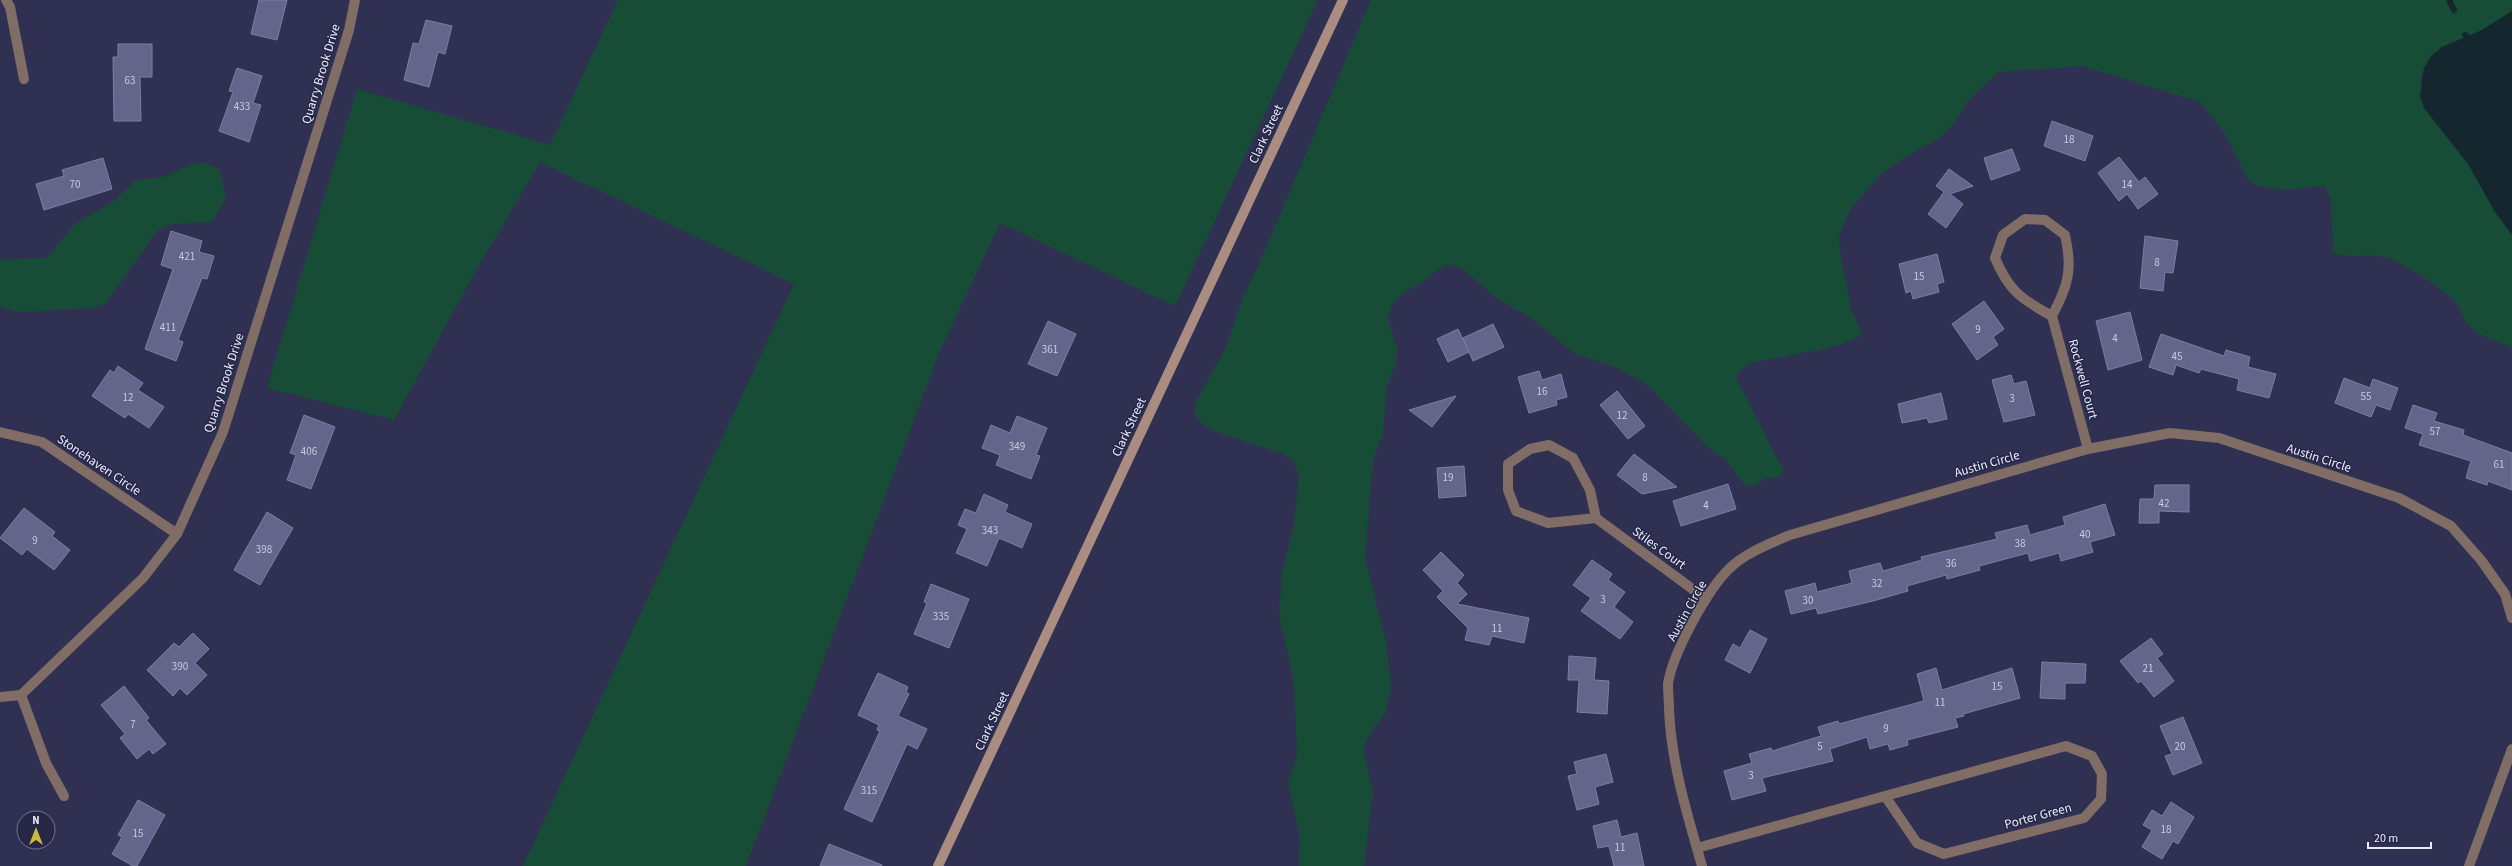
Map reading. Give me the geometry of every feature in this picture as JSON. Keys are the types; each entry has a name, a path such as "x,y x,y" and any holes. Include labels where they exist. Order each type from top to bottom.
{"main road":[{"name":"Clark Street","path":"938,866 1343,0"}],"street":[{"path":"6,0 10,7 24,79"},
{"name":"Quarry Brook Drive","path":"21,695 143,578 177,534 223,432 349,30 354,0"},
{"path":"2025,219 2045,220 2065,236 2071,259 2065,291 2052,316 2024,301 2005,280 1995,258 2002,235 2025,219"},
{"name":"Rockwell Court","path":"2052,316 2088,449"},
{"name":"Stonehaven Circle","path":"0,432 42,442 177,534"},
{"name":"Austin Circle","path":"1702,866 1677,773 1670,732 1668,684 1684,638 1706,599 1729,569 1756,550 1790,535 2088,449 2170,432 2219,438 2399,498 2451,526 2509,592 2512,618"},
{"path":"1549,445 1573,458 1590,490 1596,518 1548,523 1516,511 1508,490 1508,464 1530,449 1549,445"},
{"name":"Stiles Court","path":"1596,518 1706,599"},
{"path":"0,697 21,695 46,763 64,796"},
{"name":"Porter Green","path":"1697,848 1885,796 2066,746 2092,756 2102,774 2101,799 2084,818 1944,854 1917,843 1885,796"},
{"path":"2470,866 2512,749"}],"green space":[{"path":"618,0 1313,0 1317,2 1175,306 1000,223 939,353 746,866 523,866 794,284 540,162 474,274 394,420 267,388 357,89 550,145"},
{"path":"1371,0 2512,0 2512,11 2482,30 2442,47 2431,56 2424,68 2420,82 2424,108 2468,164 2495,212 2512,235 2512,349 2480,334 2471,328 2452,299 2435,285 2406,267 2383,257 2370,255 2348,256 2333,253 2331,199 2325,186 2283,190 2257,186 2246,177 2226,135 2200,102 2082,66 1999,72 1968,101 1951,127 1941,137 1904,158 1880,175 1852,207 1839,235 1840,251 1851,310 1861,330 1859,337 1833,347 1751,363 1739,371 1736,378 1783,470 1781,477 1767,478 1755,485 1748,486 1742,482 1725,459 1707,447 1649,386 1613,366 1574,353 1530,317 1495,297 1463,269 1450,264 1437,270 1422,282 1402,294 1392,304 1388,319 1397,348 1396,362 1386,390 1383,433 1373,460 1365,558 1386,643 1391,686 1385,714 1370,733 1363,749 1373,791 1364,866 1299,866 1300,837 1288,782 1297,756 1294,683 1279,613 1282,571 1293,530 1299,475 1294,462 1283,454 1215,431 1202,424 1194,413 1197,399 1226,348 1244,294 1257,269"},
{"path":"205,163 219,169 226,197 212,222 170,224 157,231 106,303 92,308 22,312 0,307 0,260 46,258 75,224 114,201 136,180 164,177 191,164"}],"water":[{"path":"2512,11 2512,235 2495,212 2468,164 2424,108 2420,96 2424,68 2431,56 2442,47 2482,30"}],"building":[{"path":"259,0 287,0 277,40 251,34"},
{"path":"426,20 452,26 445,54 438,52 429,87 404,80 413,43 419,44"},
{"path":"118,44 152,44 152,77 140,77 141,121 114,121 113,57 118,57"},
{"path":"237,68 262,76 253,103 261,105 249,142 219,131 233,92 229,91"},
{"path":"2052,121 2093,136 2085,161 2044,146"},
{"path":"2012,149 2020,170 1991,180 1984,158"},
{"path":"2119,157 2139,182 2145,177 2158,194 2138,209 2127,194 2119,201 2098,173"},
{"path":"103,158 112,189 44,210 36,184 64,176 62,170"},
{"path":"1949,169 1973,186 1950,194 1963,204 1946,228 1928,214 1944,192 1936,186"},
{"path":"171,231 202,241 199,252 214,256 207,279 202,278 178,340 183,342 176,361 145,349 173,269 161,265"},
{"path":"2145,236 2178,241 2173,273 2165,272 2163,291 2140,288"},
{"path":"1937,254 1944,282 1937,284 1939,292 1913,299 1911,291 1906,293 1899,264"},
{"path":"1984,301 2004,329 1993,337 1998,345 1977,360 1952,324"},
{"path":"2130,312 2142,360 2108,370 2096,321"},
{"path":"1048,321 1076,334 1057,376 1028,364"},
{"path":"1493,324 1504,347 1473,361 1463,338"},
{"path":"1458,329 1469,352 1448,362 1437,339"},
{"path":"2161,334 2224,356 2226,350 2250,357 2248,367 2276,374 2269,398 2237,390 2239,379 2201,369 2199,373 2176,365 2173,375 2149,367"},
{"path":"118,366 143,383 138,390 164,407 149,428 128,414 125,418 92,396 110,370 114,373"},
{"path":"1539,371 1542,380 1561,374 1567,397 1556,400 1557,405 1529,413 1518,377"},
{"path":"2011,375 2014,384 2026,381 2035,415 2004,422 1992,380"},
{"path":"2344,378 2370,388 2373,379 2398,388 2390,410 2376,405 2371,417 2335,403"},
{"path":"1617,391 1645,426 1628,439 1600,405"},
{"path":"1941,393 1947,419 1929,423 1927,418 1902,423 1898,404"},
{"path":"1456,396 1432,427 1409,410"},
{"path":"2413,405 2437,413 2434,421 2464,430 2463,435 2512,453 2512,490 2488,481 2487,485 2466,478 2471,461 2419,445 2423,434 2405,428"},
{"path":"304,415 335,427 311,489 287,480 296,455 290,453"},
{"path":"1017,416 1047,428 1036,455 1040,456 1031,479 996,465 1000,455 982,448 991,425 1010,433"},
{"path":"1634,454 1677,487 1642,494 1617,475"},
{"path":"1464,466 1466,496 1439,498 1437,468"},
{"path":"1728,484 1736,509 1681,526 1673,501"},
{"path":"2155,485 2189,485 2189,512 2159,511 2159,523 2139,523 2140,499 2154,499"},
{"path":"984,494 1008,505 1005,512 1032,524 1022,548 999,538 987,566 956,553 967,529 958,525 965,509 976,513"},
{"path":"2105,504 2115,535 2090,542 2093,552 2061,561 2059,553 2030,561 2028,553 1979,566 1980,570 1947,579 1946,575 1907,586 1908,591 1873,601 1818,614 1816,608 1791,614 1785,591 1815,583 1817,592 1852,583 1849,571 1880,563 1883,571 1922,560 1921,557 1997,539 1995,533 2027,525 2030,535 2065,525 2063,517"},
{"path":"24,508 55,532 52,536 70,550 54,570 27,549 22,555 0,538"},
{"path":"267,512 293,528 260,585 234,570"},
{"path":"1441,552 1464,575 1457,583 1467,594 1457,604 1529,618 1524,643 1492,636 1489,645 1465,640 1468,628 1437,597 1443,591 1423,570"},
{"path":"1592,560 1612,574 1608,580 1625,592 1614,607 1633,622 1620,639 1581,611 1591,598 1573,585"},
{"path":"931,584 969,599 949,648 914,634 927,603 924,602"},
{"path":"1750,630 1767,639 1750,673 1725,660 1733,644 1740,648"},
{"path":"193,633 209,649 195,663 207,675 187,695 180,688 173,696 147,670 174,643 179,647"},
{"path":"2151,638 2163,654 2157,658 2174,681 2154,697 2141,681 2138,683 2120,661"},
{"path":"1569,656 1596,658 1594,680 1609,681 1607,714 1577,712 1579,680 1568,680"},
{"path":"2042,662 2086,664 2085,683 2065,683 2065,699 2040,698"},
{"path":"1936,668 1942,690 2012,668 2020,698 1963,714 1964,716 1955,718 1958,727 1907,740 1908,745 1890,750 1888,744 1870,749 1867,737 1830,749 1833,761 1762,778 1766,791 1732,800 1724,771 1752,763 1749,754 1771,748 1772,751 1821,736 1818,727 1838,721 1839,724 1924,701 1917,674"},
{"path":"878,673 908,687 906,692 909,694 898,716 927,729 917,749 907,744 872,822 844,809 880,731 877,730 879,725 858,715"},
{"path":"124,686 149,718 146,720 166,744 153,754 149,749 137,759 120,738 125,734 101,705"},
{"path":"2183,717 2202,763 2173,775 2165,756 2172,754 2160,726"},
{"path":"1606,754 1613,782 1595,787 1599,804 1577,810 1568,776 1577,774 1574,762"},
{"path":"138,800 165,815 137,866 133,866 112,854 122,837 118,835"},
{"path":"2171,802 2194,817 2178,844 2173,841 2162,859 2142,847 2152,830 2143,825 2152,810 2162,816"},
{"path":"1617,820 1621,837 1637,833 1644,866 1614,866 1609,846 1598,848 1593,826"},
{"path":"829,844 882,865 882,866 820,866"}],"waterway":[{"path":"2449,0 2454,10"},
{"path":"2465,35 2473,42"}]}
